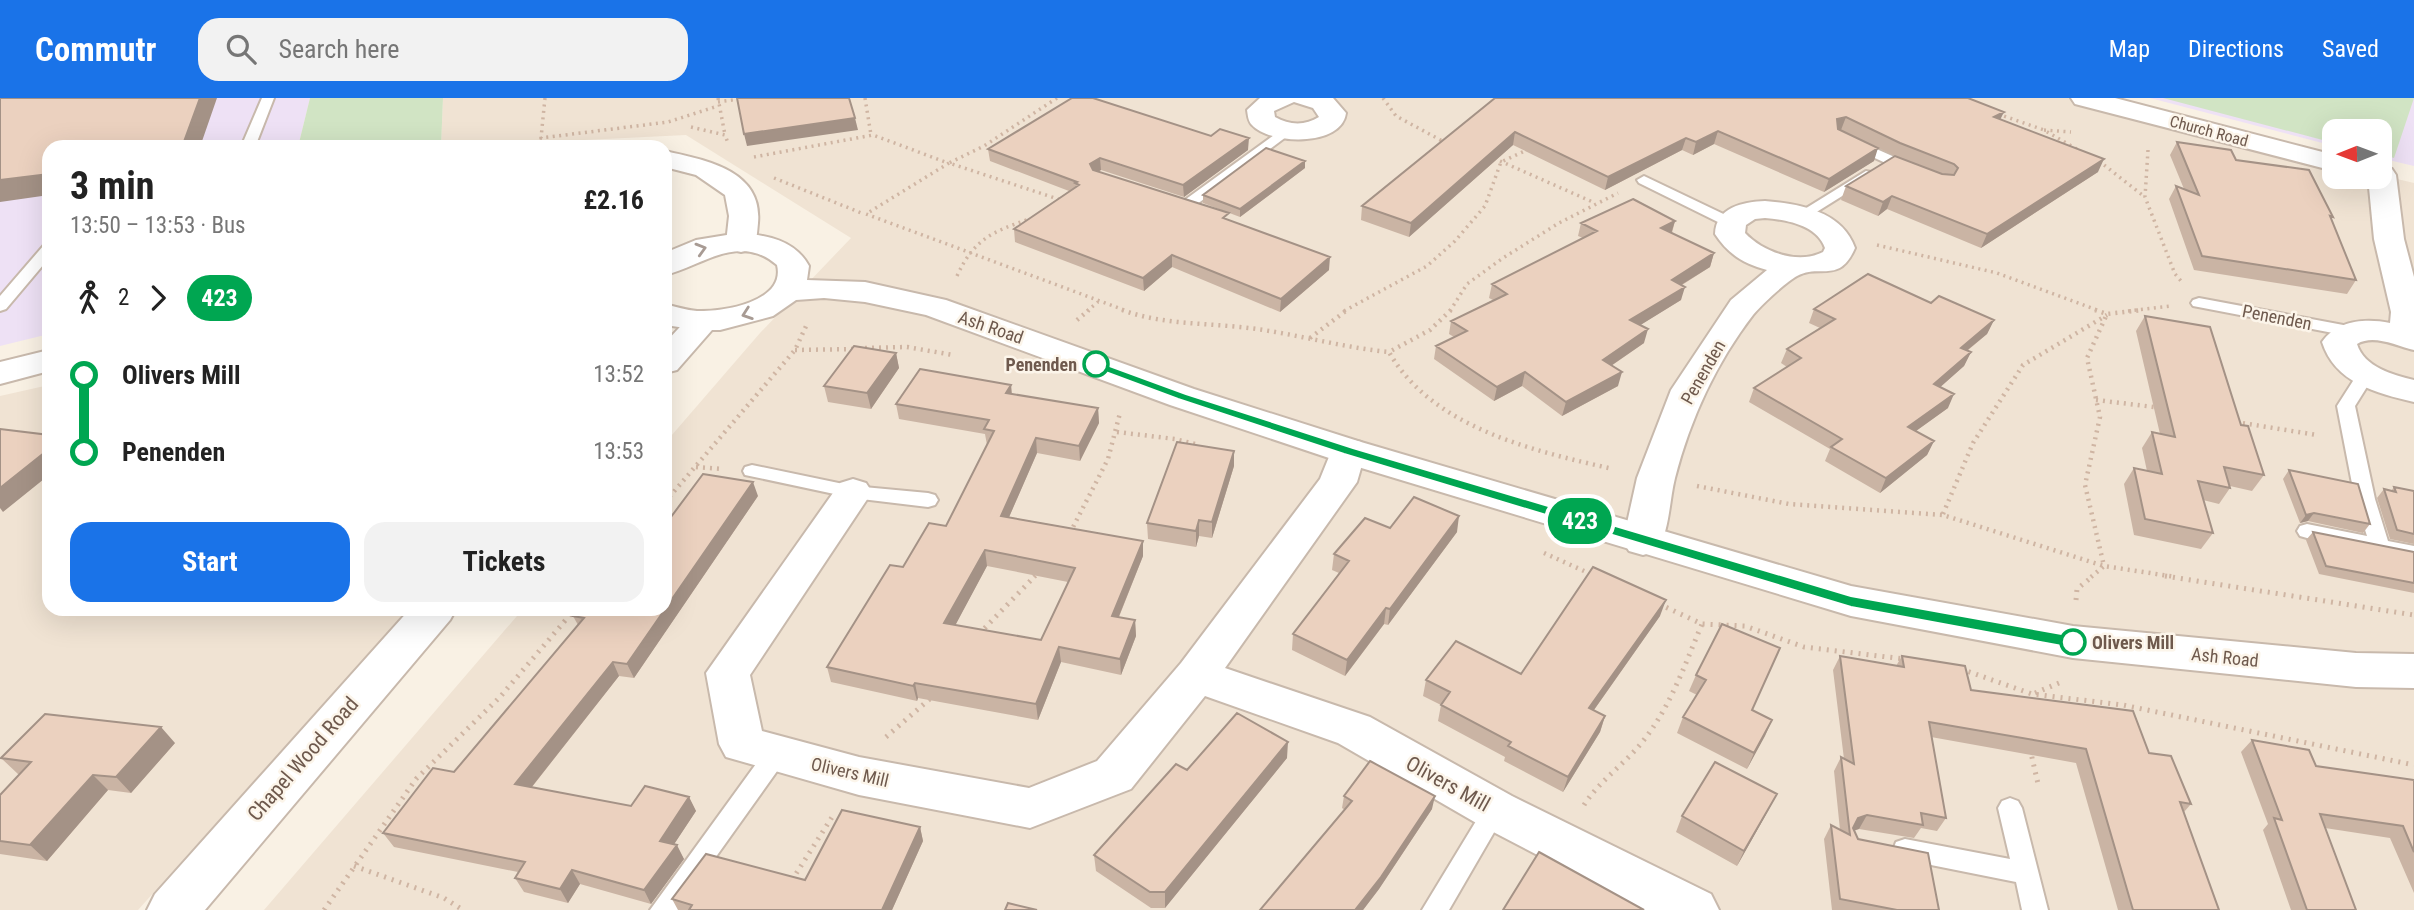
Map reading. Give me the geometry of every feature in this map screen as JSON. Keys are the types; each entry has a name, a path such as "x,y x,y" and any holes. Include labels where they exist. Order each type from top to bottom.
{"street":[{"path":"1283,98 1265,105 1260,115 1270,126 1285,131 1316,129 1332,120 1333,113 1329,107 1313,98 1304,98"},
{"name":"Church Road","path":"2084,98 2322,160"},
{"path":"672,161 706,169 740,191 744,216 741,243"},
{"path":"2392,178 2414,183"},
{"name":"Penenden","path":"2354,332 2370,330 2409,338 2407,312 2389,239 2383,189"},
{"path":"1765,210 1802,215 1835,235 1840,248 1836,257 1817,265 1790,266 1766,261 1749,254 1730,234 1731,223 1739,216 1765,210"},
{"path":"672,262 688,253 714,245 741,243 777,250 788,258 794,268 793,279 786,291"},
{"name":"Penenden","path":"1643,541 1656,478 1688,390 1742,307 1790,266"},
{"name":"Ash Road","path":"672,318 703,322 728,320 751,313 771,303 786,291 824,288 864,292 935,307 1182,397 1348,451 1851,601 2073,642 2356,670 2414,671"},
{"path":"672,355 703,322"},
{"path":"2354,332 2339,342 2341,351 2350,363 2366,374 2414,391"},
{"path":"0,373 42,362"},
{"name":"Olivers Mill","path":"853,492 728,673 743,744 859,776 1030,808 1114,775 1196,675 1338,482 1348,451"},
{"name":"Chapel Wood Road","path":"173,910 429,616"},
{"name":"Olivers Mill","path":"1196,675 1354,730 1495,810 1692,910"}],"lane":[{"path":"251,140 268,98"},
{"path":"1209,213 1181,203 1285,131"},
{"path":"1840,136 1889,161 1921,173"},
{"path":"1802,215 1889,161"},
{"path":"1644,180 1731,223"},
{"path":"0,306 42,256"},
{"name":"Penenden","path":"2199,303 2354,332"},
{"path":"2366,374 2346,406 2365,499 2379,544"},
{"path":"752,471 853,492 928,500"},
{"path":"2307,531 2414,553"},
{"path":"663,910 778,753"},
{"path":"2010,807 2035,910"},
{"path":"1435,910 1495,810"},
{"path":"1886,846 2028,873"}],"path":[{"path":"545,98 541,138 668,122 718,102 746,98"},
{"path":"865,98 871,135"},
{"path":"1057,98 984,146 949,163 866,214 1137,315 1185,324 1241,327 1346,348 1388,352 1411,343 1435,326 1450,312 1464,287 1486,270 1549,228 1644,180"},
{"path":"1383,98 1396,116 1452,145"},
{"path":"718,102 725,135"},
{"path":"1993,112 2044,130 2090,156 2145,197"},
{"path":"748,158 871,135 1060,200"},
{"path":"1310,339 1344,311 1427,266 1455,241 1485,206 1501,162 1535,146"},
{"path":"2149,148 2145,197 2175,274 2199,303"},
{"path":"1489,158 1595,204"},
{"path":"1051,206 1070,194"},
{"path":"935,307 947,296 968,252 1000,229 1033,217"},
{"path":"1835,235 1997,273 2107,314"},
{"path":"672,494 795,350 824,288"},
{"path":"1942,515 1973,443 2023,365 2107,314 2199,303"},
{"path":"2104,566 2085,485 2100,416 2087,358 2107,314"},
{"path":"795,350 907,347 958,356"},
{"path":"1388,352 1407,379 1430,399 1471,423 1526,446 1587,464 1789,504 1942,515 2104,566 2414,615"},
{"path":"2096,400 2154,407"},
{"path":"1065,545 1117,432 1121,413 1108,409"},
{"path":"2233,421 2353,441"},
{"path":"971,642 1046,565"},
{"path":"2032,706 2032,694 2075,676 2073,642 2077,589 2104,566"},
{"path":"324,910 416,779 500,697 569,616"},
{"path":"1564,843 1586,801 1642,743 1664,712 1702,624"},
{"path":"783,892 877,744 933,696"},
{"path":"2010,807 2048,816 2030,755 2031,743"},
{"path":"354,866 444,898 463,910"}],"shaded area":[{"path":"0,98 310,98 300,140 42,140 42,336 0,346"},
{"path":"443,98 2084,98 2322,160 2322,189 2392,189 2392,178 2414,183 2414,910 264,910 517,616 672,616 672,435 760,333 851,238 686,135 584,140 441,140"},
{"path":"2150,98 2414,98 2414,166 2392,161 2392,119 2322,119 2322,143"},
{"path":"42,387 42,616 402,616 138,910 0,910 0,396"}],"green space":[{"path":"310,98 443,98 441,140 300,140"},
{"path":"2163,98 2414,98 2394,158 2392,119 2322,119 2322,140"}],"building":[{"path":"0,98 200,98 185,140 42,140 42,175 0,180"},
{"path":"737,98 849,98 855,118 744,134"},
{"path":"1072,98 1093,98 1211,136 1220,129 1249,138 1183,185 1100,158 1090,164 1093,170 1229,213 1223,218 1330,257 1281,299 1172,255 1143,278 1014,229 1079,185 988,149"},
{"path":"1495,98 1968,98 2004,112 1994,117 2104,159 1987,234 1892,196 1883,202 1846,186 1895,156 1942,174 1954,175 1958,168 1846,117 1837,119 1838,129 1878,148 1829,179 1718,131 1696,142 1686,138 1608,177 1515,132 1411,223 1362,206"},
{"path":"2177,142 2231,150 2236,160 2309,170 2333,217 2330,216 2356,280 2202,256 2176,186 2199,195"},
{"path":"1266,148 1305,161 1240,209 1203,195"},
{"path":"1633,199 1675,221 1661,228 1714,253 1672,280 1685,287 1630,320 1648,329 1603,360 1622,372 1566,402 1525,372 1497,387 1436,346 1467,331 1451,321 1507,294 1492,284 1597,231 1581,223"},
{"path":"1868,274 1931,303 1939,296 1994,320 1961,348 1971,352 1934,384 1954,394 1908,427 1934,441 1886,478 1831,447 1842,439 1754,388 1801,358 1787,349 1835,319 1814,309"},
{"path":"2145,316 2210,327 2241,425 2248,426 2264,475 2224,467 2230,488 2198,481 2213,533 2145,519 2134,468 2162,474 2152,432 2175,437"},
{"path":"854,346 896,353 867,393 824,386"},
{"path":"920,369 1011,385 1006,393 1098,408 1079,446 1036,438 1001,516 1143,541 1112,616 1135,620 1120,659 1059,647 1036,704 915,683 913,686 827,667 890,565 903,567 929,523 946,526 994,431 984,429 989,420 896,404","holes":["985,550 1075,568 1041,640 944,623"]},
{"path":"0,429 42,434 42,455 0,488"},
{"path":"1177,442 1234,451 1212,522 1199,520 1196,531 1147,523"},
{"path":"2289,470 2358,484 2370,524 2314,513 2306,515"},
{"path":"703,474 753,482 672,599 672,516"},
{"path":"2394,487 2414,491 2414,534 2397,530 2384,489 2396,492"},
{"path":"1414,497 1459,516 1390,609 1386,608 1347,660 1293,634 1349,561 1334,554 1365,518 1390,528"},
{"path":"2313,532 2414,552 2414,583 2326,566"},
{"path":"1593,567 1666,600 1589,708 1605,716 1568,777 1508,746 1511,742 1441,705 1450,692 1426,680 1456,641 1521,674"},
{"path":"573,616 660,616 627,664 613,662 515,784 631,806 645,786 689,797 660,841 677,845 644,890 572,870 560,889 515,878 525,862 383,833 433,768 454,772 584,618"},
{"path":"1722,624 1780,648 1752,710 1772,720 1754,753 1683,717 1706,680 1696,675"},
{"path":"1840,656 1904,667 1902,656 1965,666 1971,690 2133,711 2149,753 2171,756 2191,804 2180,802 2219,910 2133,910 2086,749 1929,722 1946,818 1921,813 1923,825 1867,815 1858,818 1853,828 1858,839 1928,853 1939,910 1897,910 1840,899 1831,825 1850,835 1841,757 1854,764"},
{"path":"1237,713 1288,742 1165,892 1150,892 1094,855 1176,764 1187,770"},
{"path":"45,714 161,727 116,777 93,775 30,845 0,841 0,795 31,762 1,758"},
{"path":"2252,740 2309,750 2316,766 2414,780 2414,852 2403,826 2320,814 2356,910 2307,910 2274,818 2282,820"},
{"path":"1370,761 1435,796 1381,877 1355,910 1260,910 1352,801 1344,796"},
{"path":"1715,762 1777,794 1744,851 1682,816"},
{"path":"842,810 920,827 882,910 689,910 692,905 672,899 706,854 805,880"},
{"path":"1539,852 1644,910 1503,910"},
{"path":"1008,903 1037,910 1005,910"}],"bus line":[{"name":"423","path":"1096,364 1182,397 1348,451 1851,601 2073,642"}],"place":[{"name":"Penenden","path":"1096,364"},
{"name":"Olivers Mill","path":"2073,642"}]}
